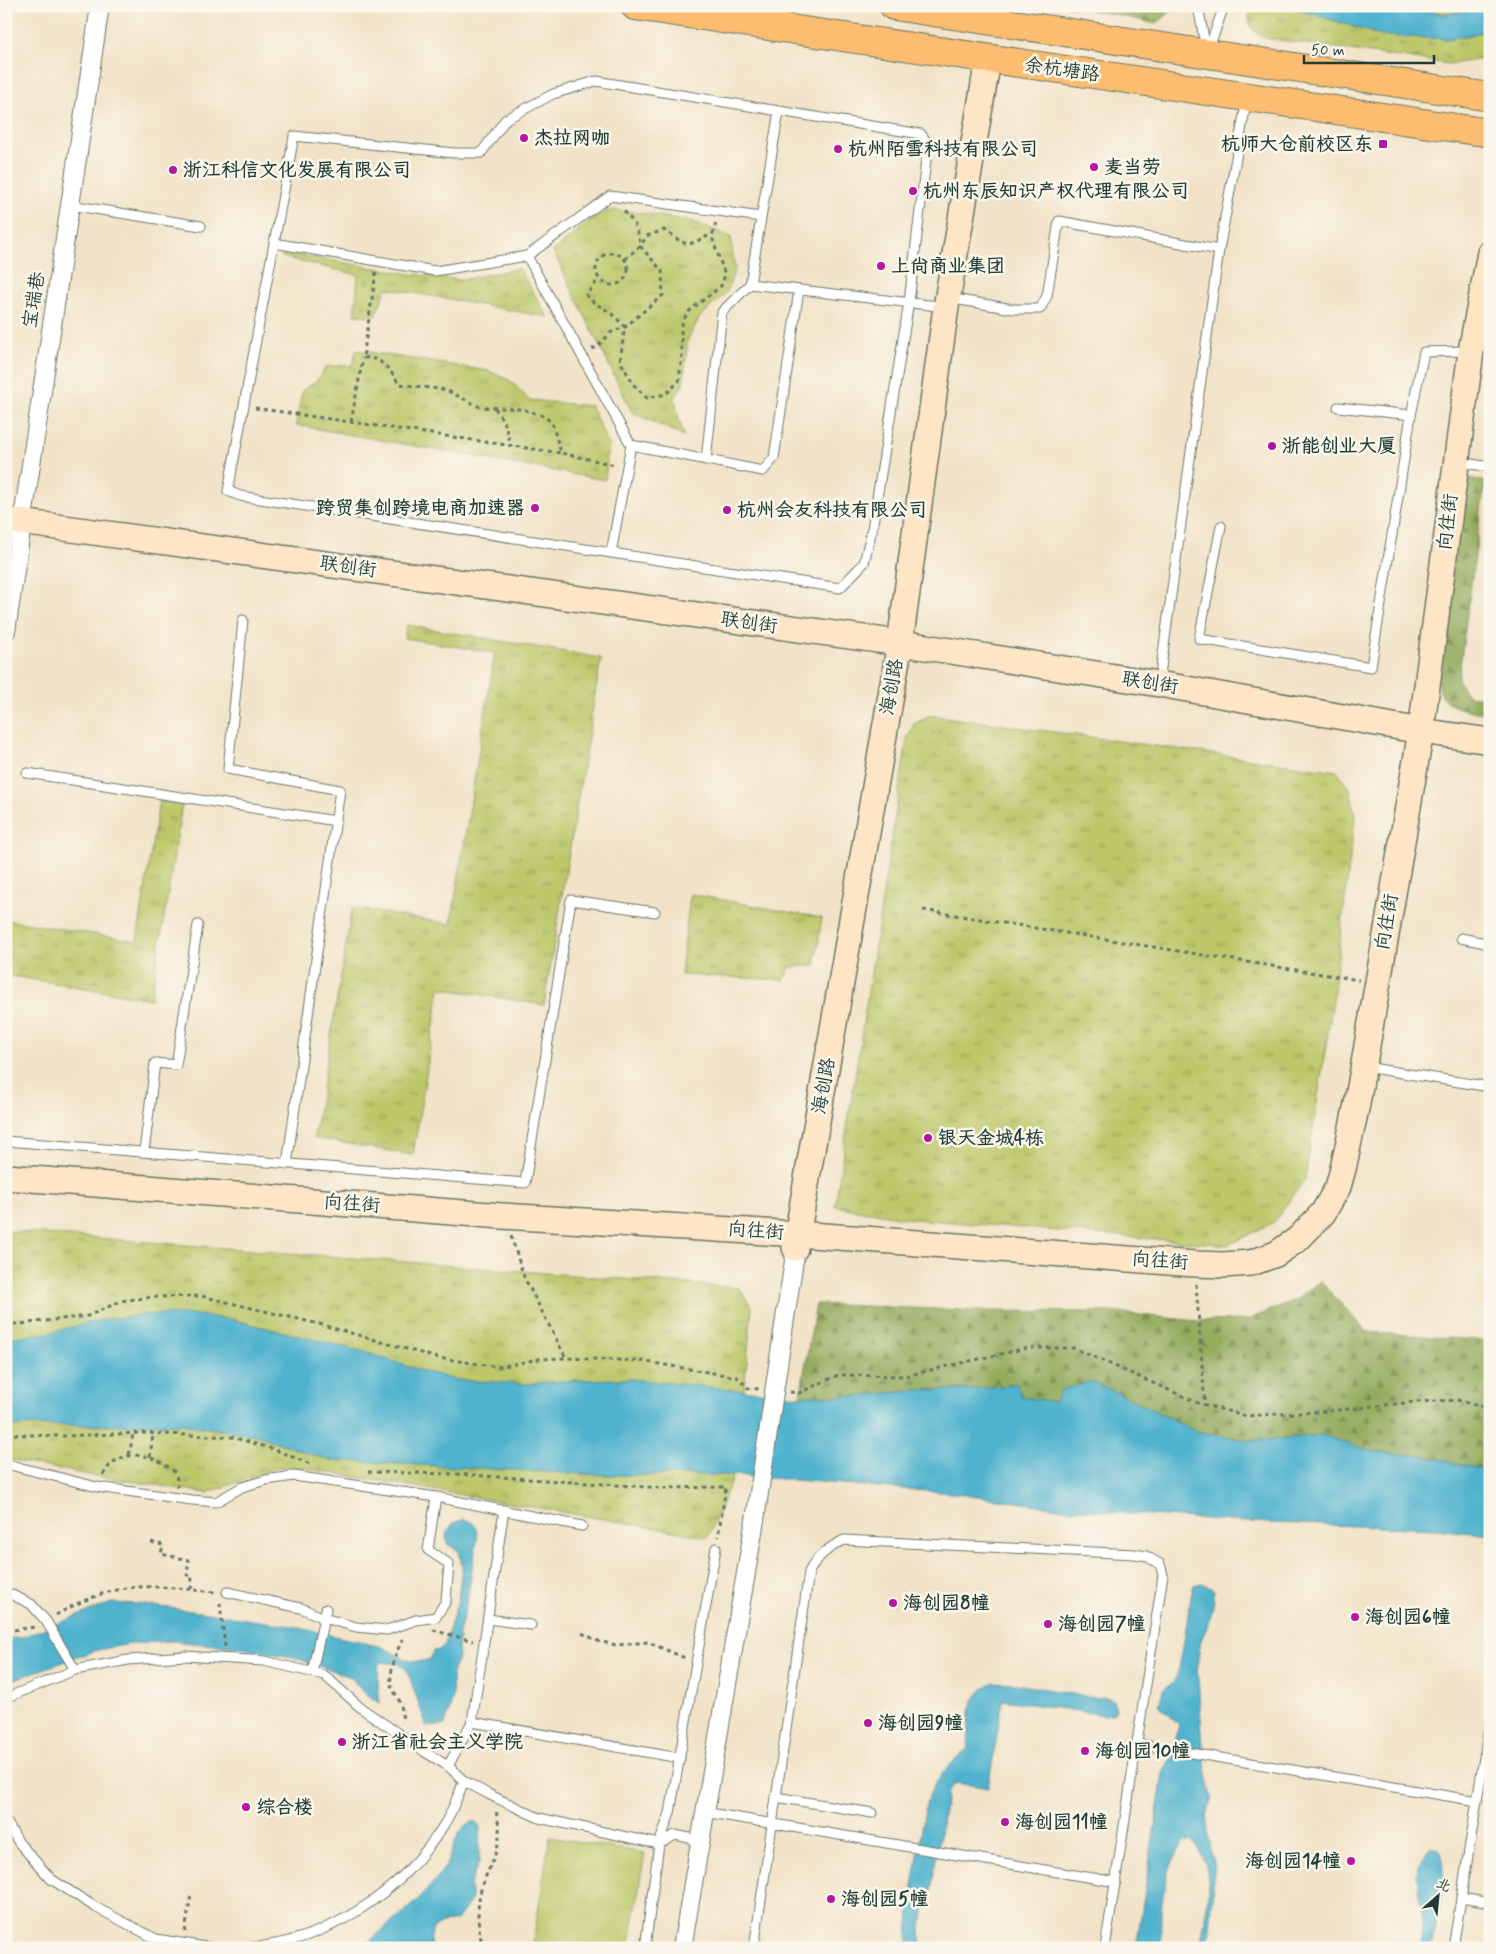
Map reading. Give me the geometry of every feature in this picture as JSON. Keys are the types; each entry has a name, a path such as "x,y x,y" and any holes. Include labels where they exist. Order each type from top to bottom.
{"main road":[{"name":"余杭塘路","path":"635,6 988,60 1247,96 1490,133"},
{"name":"余杭塘路","path":"894,6 1490,97"}],"street":[{"name":"宝瑞巷","path":"6,631 14,521 70,205 100,6"},
{"name":"海创路","path":"682,1948 703,1812 755,1520 797,1241 900,644 947,302 988,60"},
{"name":"向往街","path":"6,1190 508,1227 797,1241 1195,1264 1223,1265 1251,1262 1276,1254 1298,1240 1319,1218 1338,1187 1343,1169 1363,1066 1421,731 1471,351 1490,253"},
{"name":"联创街","path":"14,521 900,644 1159,684 1421,731 1490,741"},
{"name":"向往街","path":"6,1177 797,1241"}],"lane":[{"path":"1198,7 1207,53"},
{"path":"1207,53 1224,8"},
{"path":"596,81 779,111 921,134 928,144 909,302 872,529 864,563 840,588 240,496 228,491 294,136 454,153 481,153 506,119 553,94 596,81"},
{"path":"1159,684 1220,250 1247,96"},
{"path":"706,460 722,312 750,284 779,111"},
{"path":"274,243 435,271 527,256 610,196 761,217"},
{"path":"70,205 201,226"},
{"path":"750,284 909,302 947,302 1013,309 1040,309 1047,296 1059,221 1220,250"},
{"path":"527,256 631,446 610,553"},
{"path":"631,446 763,471 774,458 799,290"},
{"path":"1221,526 1199,640 1370,667 1411,415 1424,352 1471,351"},
{"path":"1338,407 1411,415"},
{"path":"1456,462 1490,467"},
{"path":"244,620 228,769 340,790 287,1164"},
{"path":"27,773 336,821"},
{"path":"6,1141 525,1183 571,900 655,912"},
{"path":"144,1152 154,1063 176,1065 198,925"},
{"path":"1461,938 1490,944"},
{"path":"1363,1066 1490,1087"},
{"path":"6,1464 97,1487 216,1502 242,1487 266,1480 294,1476 436,1497 582,1526"},
{"path":"227,1592 301,1608 324,1618 356,1628 387,1630 416,1620 436,1617 446,1601 449,1564 428,1550 436,1497"},
{"path":"448,1766 472,1722 504,1510"},
{"path":"754,1948 808,1572 815,1560 828,1548 844,1540 1135,1554 1146,1556 1160,1564 1163,1575 1105,1948"},
{"path":"645,1948 659,1844 670,1813 716,1548"},
{"path":"6,1592 31,1604 47,1622 73,1666"},
{"path":"312,1670 324,1618"},
{"path":"488,1619 531,1625"},
{"path":"6,1698 73,1666 128,1660 185,1656 264,1661 312,1670 324,1675 361,1708 448,1766 464,1782 539,1818 659,1844 674,1835 699,1840"},
{"path":"1453,1948 1490,1720"},
{"path":"472,1722 680,1758"},
{"path":"1138,1744 1477,1801"},
{"path":"244,1948 258,1947 307,1936 347,1918 392,1886 421,1856 445,1822 464,1782"},
{"path":"776,1797 872,1813"},
{"path":"703,1812 1116,1882"},
{"path":"6,1821 19,1843 51,1879 95,1907 156,1939 212,1948"},
{"path":"1461,1898 1490,1903"}],"path":[{"path":"580,354 597,347 610,333 625,327 663,295 662,271 640,246 640,236 634,223 610,196"},
{"path":"625,327 620,361 634,385 647,398 666,394 679,381 682,354 681,327 687,313 721,286 725,275 712,237 720,211"},
{"path":"625,259 640,246 647,236 664,230 688,245 694,244 713,234"},
{"path":"612,252 625,259 628,264 627,276 619,284 608,285 599,279 596,274 596,264 602,255 612,252"},
{"path":"351,422 378,261"},
{"path":"599,279 586,295 593,302 611,313 625,327"},
{"path":"363,358 371,357 389,368 399,384 446,390 480,407 522,409 544,416 552,423 561,453"},
{"path":"244,406 561,453 627,468"},
{"path":"495,408 505,424 512,446"},
{"path":"923,910 1376,983"},
{"path":"508,1227 524,1277 566,1358"},
{"path":"1195,1264 1205,1405"},
{"path":"6,1324 88,1316 121,1301 152,1297 200,1296 320,1324 438,1358 499,1366 539,1359 566,1358 641,1361 737,1377 748,1388"},
{"path":"799,1393 838,1375 904,1376 1027,1348 1074,1348 1205,1405 1246,1416 1457,1400 1490,1409"},
{"path":"6,1434 60,1436 153,1434 232,1438 273,1449 320,1466"},
{"path":"130,1455 133,1434"},
{"path":"150,1457 153,1434"},
{"path":"97,1487 108,1467 121,1458 130,1455 150,1457 171,1469 176,1476 177,1497"},
{"path":"366,1472 456,1474 661,1488 726,1487 716,1548"},
{"path":"151,1542 163,1545 161,1554 189,1560 186,1575 192,1576 191,1590"},
{"path":"6,1631 35,1627 99,1594 126,1588 141,1587 227,1592"},
{"path":"220,1600 226,1651"},
{"path":"440,1633 466,1639"},
{"path":"582,1634 616,1645 648,1642 697,1662"},
{"path":"397,1650 390,1684 402,1704 402,1718 405,1730 415,1738 425,1752"},
{"path":"483,1948 480,1936 478,1905 481,1888 495,1855 500,1835 494,1804 488,1794"},
{"path":"183,1943 192,1896"}],"green space":[{"path":"1066,6 1175,6 1156,24"},
{"path":"1250,6 1288,6 1383,36 1448,39 1475,34 1490,28 1490,61 1478,60 1449,64 1265,38 1252,29 1249,19"},
{"path":"1397,6 1474,6 1465,10 1446,13"},
{"path":"613,210 694,222 731,237 735,269 727,292 700,317 688,339 683,384 675,398 684,436 632,412 553,251 596,216"},
{"path":"282,252 410,274 462,280 519,268 548,317 387,288 375,316 355,315 358,275 282,257"},
{"path":"356,350 489,371 511,381 529,400 591,406 609,446 605,480 296,425 302,391 317,381 326,367 353,365"},
{"path":"1464,476 1485,482 1458,681 1469,696 1490,699 1490,714 1461,709 1448,703 1443,698 1438,686 1437,676"},
{"path":"407,625 601,658 544,1005 440,988 413,1155 314,1138 352,908 451,924 495,653 404,638"},
{"path":"930,715 1337,771 1350,788 1355,816 1332,1007 1305,1179 1274,1222 1228,1245 903,1218 835,1206 907,739 914,724"},
{"path":"159,801 182,805 151,999 6,975 6,920 137,941"},
{"path":"690,894 822,918 815,965 790,967 784,980 681,975"},
{"path":"6,1231 739,1288 752,1307 744,1391 630,1379 577,1380 528,1384 456,1380 415,1369 365,1352 234,1320 151,1314 98,1320 50,1333 6,1338"},
{"path":"1320,1281 1367,1332 1490,1341 1490,1471 1423,1456 1370,1451 1322,1435 1251,1441 1195,1431 1119,1393 1055,1402 1022,1397 1017,1384 968,1390 916,1390 860,1396 800,1396 816,1304 983,1311 1110,1312 1198,1321 1247,1320 1297,1299"},
{"path":"182,1424 256,1435 328,1460 603,1475 734,1475 708,1537 304,1468 277,1468 207,1493 89,1475 6,1459 6,1426"},
{"path":"550,1837 645,1853 629,1948 532,1948"}],"water":[{"path":"1288,6 1397,6 1442,14 1464,12 1474,6 1490,6 1490,28 1475,34 1448,39 1383,36"},
{"path":"152,1314 200,1315 234,1320 365,1352 415,1369 456,1380 528,1384 577,1380 630,1379 800,1396 860,1396 916,1390 968,1390 1017,1384 1022,1397 1055,1402 1061,1390 1090,1381 1119,1393 1195,1431 1251,1441 1322,1435 1370,1451 1423,1456 1490,1471 1490,1535 1435,1529 1244,1522 1058,1508 963,1494 734,1475 603,1475 328,1460 256,1435 182,1424 6,1426 6,1338 50,1333 98,1320"},
{"path":"464,1519 474,1524 478,1534 467,1601 459,1633 458,1658 452,1674 453,1697 445,1725 427,1727 407,1670 399,1664 379,1662 380,1704 361,1690 351,1677 292,1657 235,1647 171,1641 130,1644 98,1650 6,1682 6,1639 22,1637 111,1603 139,1604 291,1626 379,1646 409,1660 422,1661 430,1659 434,1651 439,1650 445,1644 458,1600 462,1567 459,1551 447,1544 446,1534 452,1524"},
{"path":"1202,1583 1214,1590 1214,1601 1209,1623 1201,1640 1197,1667 1204,1758 1212,1798 1206,1816 1214,1870 1210,1930 1206,1948 1200,1948 1207,1900 1207,1872 1204,1859 1197,1848 1192,1841 1185,1841 1171,1866 1164,1892 1161,1919 1161,1948 1136,1948 1164,1767 1172,1758 1179,1724 1159,1706 1163,1689 1173,1683 1180,1665 1194,1585"},
{"path":"993,1682 1011,1683 1095,1698 1106,1697 1113,1700 1116,1709 1113,1714 1104,1715 1003,1700 988,1788 956,1783 948,1791 930,1897 924,1912 920,1933 923,1948 904,1948 908,1941 910,1906 926,1803 938,1779 968,1748 970,1710 977,1696"},
{"path":"474,1821 480,1827 479,1862 470,1885 472,1899 457,1920 445,1922 433,1928 430,1940 431,1948 362,1948 415,1902 434,1882 446,1865 458,1836 467,1825"},
{"path":"1431,1846 1439,1849 1442,1861 1442,1898 1431,1948 1421,1948 1422,1920 1417,1876 1418,1865"}],"place":[{"name":"杰拉网咖","path":"524,138"},
{"name":"杭师大仓前校区东","path":"1383,144"},
{"name":"杭州陌雪科技有限公司","path":"838,149"},
{"name":"麦当劳","path":"1094,167"},
{"name":"浙江科信文化发展有限公司","path":"173,170"},
{"name":"杭州东辰知识产权代理有限公司","path":"913,191"},
{"name":"上尚商业集团","path":"881,266"},
{"name":"浙能创业大厦","path":"1272,446"},
{"name":"跨贸集创跨境电商加速器","path":"535,508"},
{"name":"杭州会友科技有限公司","path":"727,510"},
{"name":"银天金城4栋","path":"928,1138"},
{"name":"海创园8幢","path":"893,1603"},
{"name":"海创园6幢","path":"1355,1617"},
{"name":"海创园7幢","path":"1048,1624"},
{"name":"海创园9幢","path":"868,1723"},
{"name":"浙江省社会主义学院","path":"342,1742"},
{"name":"海创园10幢","path":"1085,1751"},
{"name":"综合楼","path":"246,1807"},
{"name":"海创园11幢","path":"1005,1822"},
{"name":"海创园14幢","path":"1351,1861"},
{"name":"海创园5幢","path":"831,1899"}]}
